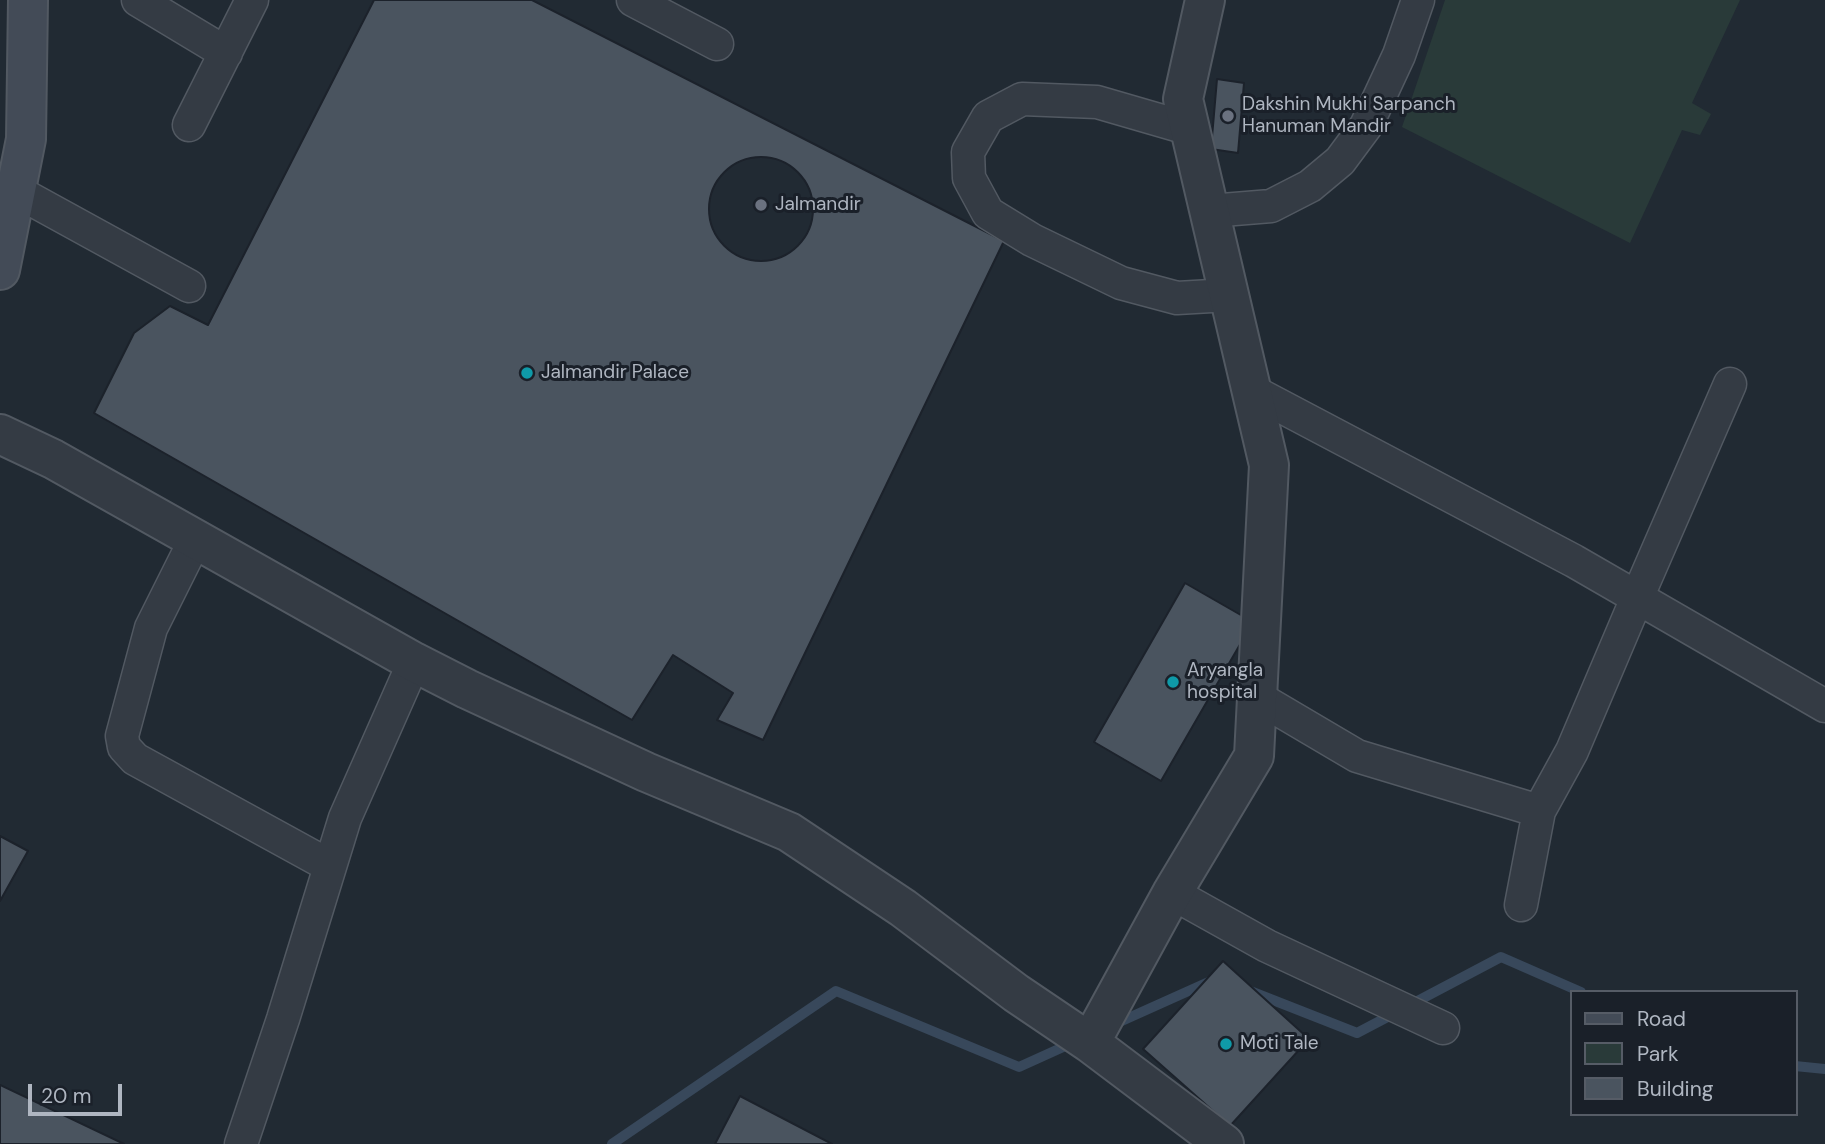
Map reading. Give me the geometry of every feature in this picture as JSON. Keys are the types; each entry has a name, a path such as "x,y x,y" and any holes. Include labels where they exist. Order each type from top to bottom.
{"main road":[{"path":"0,270 26,139 28,0"}],"street":[{"path":"138,0 226,54"},
{"path":"189,125 252,0"},
{"path":"633,0 717,44"},
{"path":"1090,1043 1172,893 1254,756 1269,465 1183,99 1205,0"},
{"path":"1209,211 1271,206 1310,186 1340,161 1366,126 1399,55 1418,0"},
{"path":"1190,129 1097,102 1022,99 988,117 968,152 969,178 988,213 1032,240 1121,283 1177,298 1229,295"},
{"path":"16,191 189,286"},
{"path":"1521,905 1539,811 1572,751 1730,384"},
{"path":"1252,391 1574,561 1825,706"},
{"path":"0,434 52,459 467,690 646,772 789,832 903,908 1224,1144"},
{"path":"196,538 151,628 122,736 124,747 135,759 330,866"},
{"path":"241,1144 345,818 414,662"},
{"path":"1257,697 1357,756 1539,811"},
{"path":"1172,893 1267,946 1443,1028"}],"green space":[{"path":"1445,0 1740,0 1692,103 1711,114 1700,135 1682,130 1630,243 1402,127"}],"building":[{"name":"Jalmandir Palace","path":"374,0 532,0 1004,241 763,740 717,720 733,693 673,655 632,720 94,413 134,333 170,306 208,325"},
{"name":"Dakshin Mukhi Sarpanch Hanuman Mandir","path":"1217,79 1244,83 1238,153 1211,149"},
{"name":"Jalmandir","path":"761,157 781,161 798,172 809,189 813,209 809,229 798,246 781,257 761,261 741,257 724,246 713,229 709,209 713,189 724,172 741,161"},
{"name":"Aryangla hospital","path":"1185,583 1253,622 1161,781 1094,742"},
{"path":"0,836 28,851 0,901"},
{"name":"Moti Tale","path":"1223,961 1309,1039 1230,1126 1143,1049"},
{"path":"0,1085 124,1144 0,1144"},
{"path":"740,1096 832,1144 715,1144"}],"waterway":[{"path":"1410,1005 1501,957 1576,990"},
{"path":"1115,1024 1213,980"},
{"path":"612,1144 836,991 1019,1067 1072,1043"},
{"path":"1250,991 1357,1033 1397,1012"},
{"path":"1797,1066 1825,1069"}],"place":[{"name":"Dakshin Mukhi Sarpanch Hanuman Mandir","path":"1228,116"},
{"name":"Jalmandir","path":"761,205"},
{"name":"Jalmandir Palace","path":"527,373"},
{"name":"Aryangla hospital","path":"1173,682"},
{"name":"Moti Tale","path":"1226,1044"}]}
